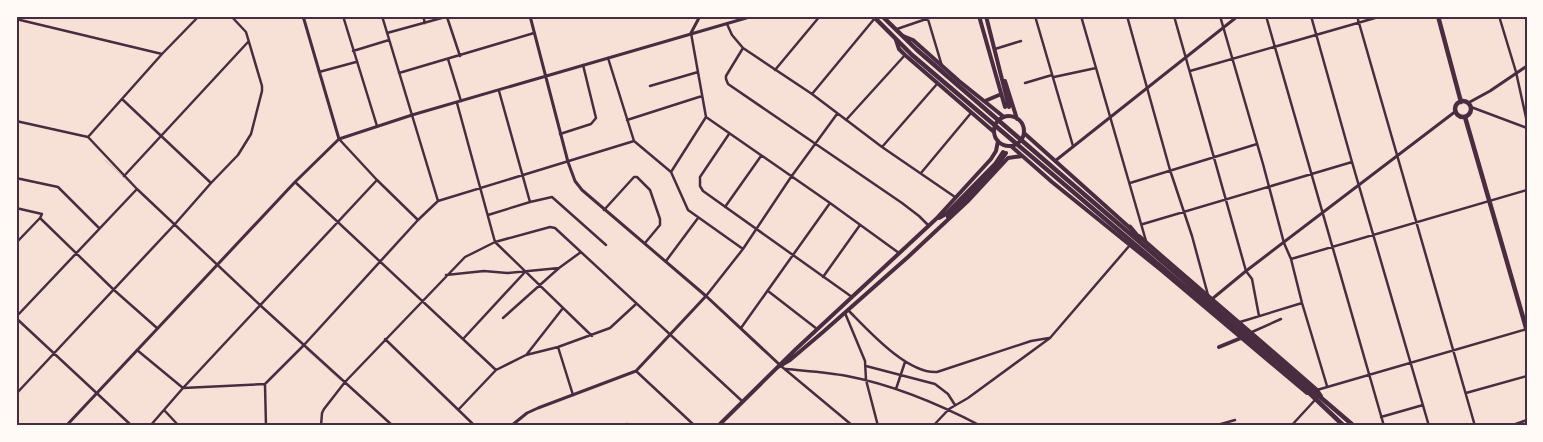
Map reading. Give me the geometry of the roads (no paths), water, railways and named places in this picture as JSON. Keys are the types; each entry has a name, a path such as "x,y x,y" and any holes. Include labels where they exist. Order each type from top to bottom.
{"main road":[{"path":"882,16 968,97 1305,386 1344,426"},
{"path":"979,16 1005,117"},
{"path":"986,16 1017,119"},
{"path":"1438,16 1461,102"},
{"path":"874,17 912,55 968,97"},
{"path":"901,35 912,40 1005,117"},
{"path":"895,37 899,49 905,56 994,132 998,141 1006,146 1011,146 1020,142 1024,133 1023,125 1013,117 1005,117 998,122 994,132"},
{"path":"991,59 1007,107 998,60"},
{"path":"985,101 1000,95"},
{"path":"1461,102 1470,105 1470,114 1465,117 1460,117 1456,112 1456,107 1461,102"},
{"path":"1465,117 1527,330"},
{"path":"1024,133 1317,390 1319,400"},
{"path":"718,426 817,329 936,220 992,159 998,141"},
{"path":"1011,146 1162,270 1241,338 1354,426"},
{"path":"1008,158 1011,146"},
{"path":"936,220 946,214 1004,153 996,166 952,211 942,225"},
{"path":"779,366 846,311 942,225 1008,158 1023,156"},
{"path":"1055,173 1153,252"},
{"path":"1130,227 1193,290"},
{"path":"1162,270 1193,290"},
{"path":"1219,347 1241,338"}],"street":[{"path":"88,137 162,54 199,16"},
{"path":"16,394 176,224 211,182 238,155 249,138 262,86 244,28 231,16"},
{"path":"302,16 339,139 418,220"},
{"path":"343,16 377,126"},
{"path":"382,16 438,201"},
{"path":"423,16 425,23"},
{"path":"387,34 448,16 460,56"},
{"path":"530,16 568,162 575,180 582,190 706,296 779,366 786,369 853,426"},
{"path":"700,16 691,34 706,117 830,203 899,254"},
{"path":"66,426 295,182 339,139 412,115 754,16"},
{"path":"775,70 820,16"},
{"path":"895,30 928,17 936,16"},
{"path":"1035,16 1073,146"},
{"path":"1081,16 1147,242"},
{"path":"1127,16 1170,170 1210,298 1456,112"},
{"path":"1174,16 1246,271 1252,279 1259,316"},
{"path":"1220,16 1270,186 1284,243 1291,259 1327,386"},
{"path":"1055,161 1238,16"},
{"path":"1266,16 1384,426"},
{"path":"1311,16 1429,426"},
{"path":"1357,16 1475,426"},
{"path":"1190,71 1382,16"},
{"path":"1498,16 1516,72 1527,122"},
{"path":"812,94 874,17"},
{"path":"928,17 943,67"},
{"path":"16,19 162,54"},
{"path":"727,24 732,35 743,48 812,94 882,147 956,198"},
{"path":"399,73 534,33"},
{"path":"353,51 389,40"},
{"path":"995,49 1021,41"},
{"path":"124,176 248,42"},
{"path":"743,48 726,76 727,82 908,208 929,226"},
{"path":"846,120 905,56"},
{"path":"608,58 634,141 671,172 686,208 743,249"},
{"path":"448,59 495,242 592,336"},
{"path":"319,72 356,62"},
{"path":"560,134 591,124 596,118 583,65"},
{"path":"1470,105 1527,66"},
{"path":"1025,83 1096,68"},
{"path":"650,86 698,72"},
{"path":"882,147 937,84"},
{"path":"499,91 530,202"},
{"path":"627,120 702,96"},
{"path":"122,99 211,182"},
{"path":"1470,105 1527,128"},
{"path":"920,173 971,113"},
{"path":"511,426 527,413 636,371 706,296 743,249 791,177 837,114"},
{"path":"671,172 706,117"},
{"path":"16,121 88,137 137,189 261,306 393,426"},
{"path":"729,134 700,177 700,186 703,191 852,297"},
{"path":"137,350 183,388 265,384 304,345 418,220 438,201 634,141"},
{"path":"1130,183 1258,144"},
{"path":"725,207 761,156"},
{"path":"1142,224 1352,162"},
{"path":"604,210 634,177 637,177 650,190 660,219 660,225 645,244"},
{"path":"16,178 58,188 99,228"},
{"path":"150,426 183,388 377,180"},
{"path":"295,182 496,370"},
{"path":"132,426 16,318 137,189"},
{"path":"1291,259 1527,190"},
{"path":"488,215 550,197 606,245"},
{"path":"740,329 830,203"},
{"path":"16,208 42,214 16,243"},
{"path":"40,218 114,290 157,328"},
{"path":"666,261 698,218"},
{"path":"823,278 860,225"},
{"path":"321,426 324,408 345,382 464,257 495,242 552,226 742,401"},
{"path":"933,426 949,409 968,398 1050,338 1130,245"},
{"path":"503,318 559,268 581,252"},
{"path":"446,275 484,271 526,272 559,268"},
{"path":"464,339 526,272"},
{"path":"768,291 817,329"},
{"path":"1240,322 1302,303"},
{"path":"459,410 496,370 526,355 558,347 610,328 636,304"},
{"path":"526,355 563,308"},
{"path":"846,311 892,353 926,371 937,372 1031,341 1050,338"},
{"path":"846,311 864,356 866,380 878,426"},
{"path":"1252,332 1281,319"},
{"path":"1317,390 1453,349 1527,330"},
{"path":"385,339 475,426"},
{"path":"558,347 573,395"},
{"path":"896,389 905,361"},
{"path":"866,366 935,384 948,394 955,405"},
{"path":"786,369 845,375 866,380 949,409 981,426"},
{"path":"636,371 695,426"},
{"path":"1466,393 1527,376"},
{"path":"265,384 266,426"},
{"path":"1291,426 1319,400"},
{"path":"1381,417 1422,404"},
{"path":"164,410 179,426"},
{"path":"1214,426 1235,420"},
{"path":"1510,426 1527,420"},
{"path":"622,426 627,424 630,426"}],"waterway":[{"path":"105,160 133,186"},
{"path":"306,349 340,380"}]}
